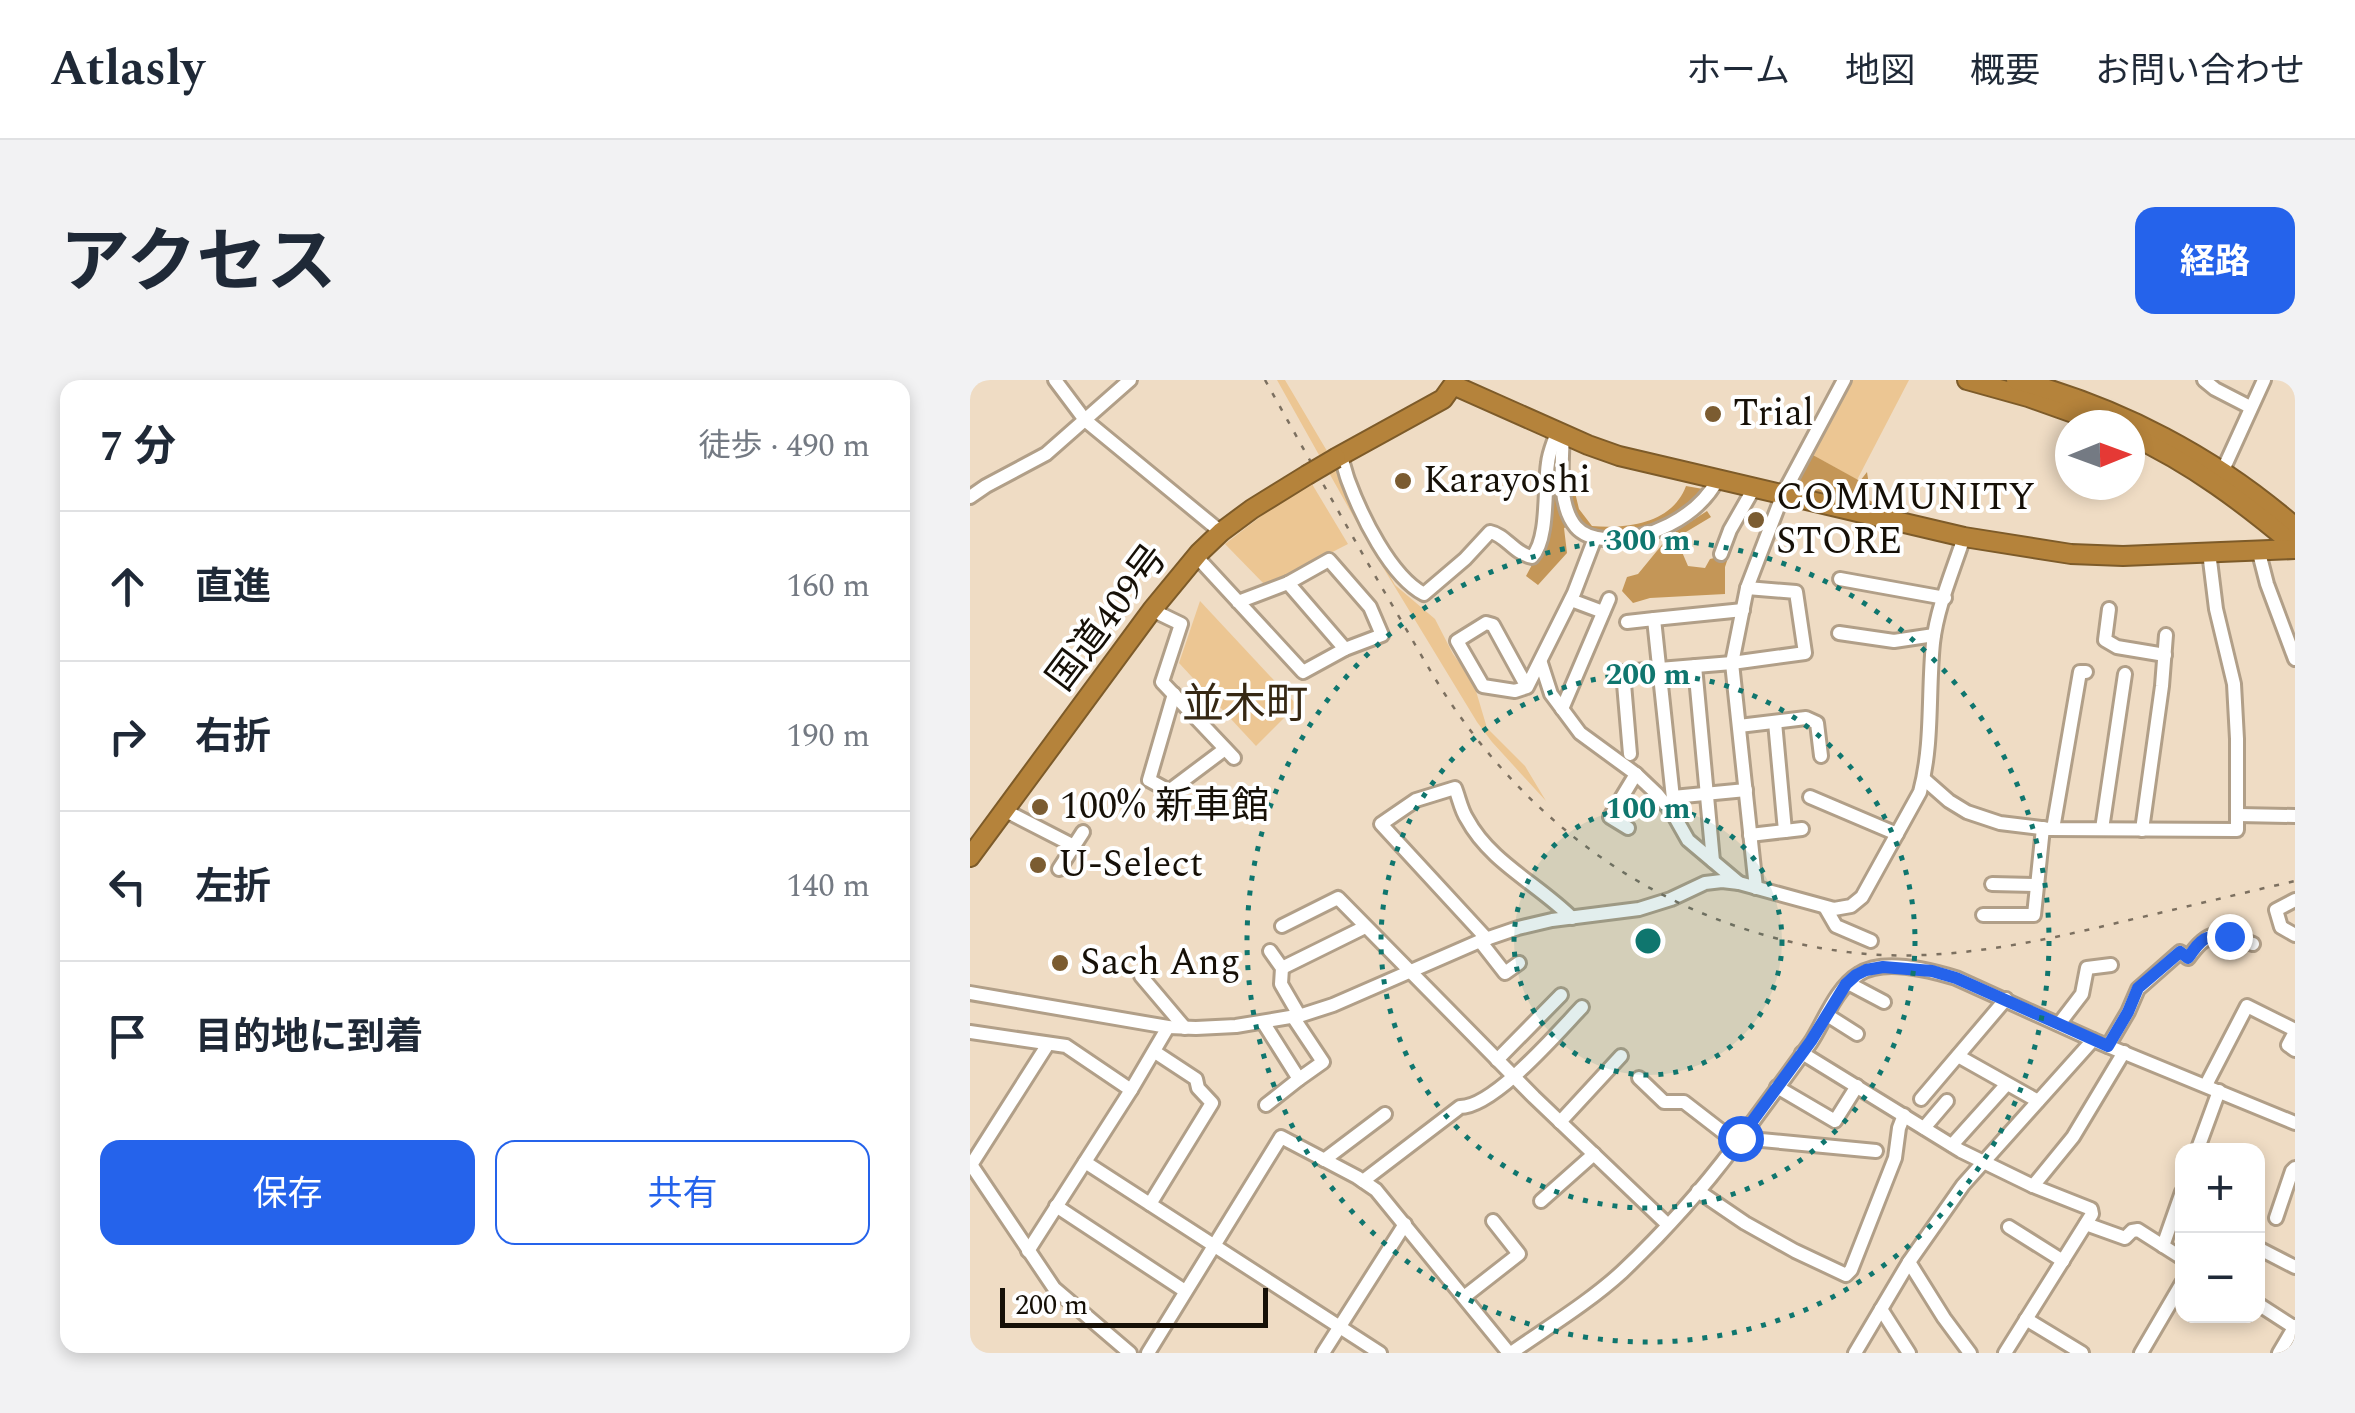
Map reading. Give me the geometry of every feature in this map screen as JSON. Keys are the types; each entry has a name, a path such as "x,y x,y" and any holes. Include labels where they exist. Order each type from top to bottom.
{"highway":[{"path":"1967,380 2065,410"},
{"path":"2016,380 2109,411 2163,436 2222,470 2295,528"},
{"path":"1451,382 1618,456 1964,537 2092,556 2295,548"},
{"name":"国道409号","path":"970,857 1196,556 1264,501 1443,400 1451,382"},
{"path":"2145,443 2214,483 2295,548"}],"street":[{"path":"1055,380 1084,420 1221,532"},
{"path":"970,497 1046,454 1130,380"},
{"path":"1756,888 1732,663 1747,588 1782,494 1844,380"},
{"path":"2204,380 2250,407"},
{"path":"2222,470 2264,380"},
{"path":"1338,457 1392,566 1411,587 1424,594 1490,532 1524,556 1537,553 1548,460 1560,433"},
{"path":"1560,433 1560,477 1568,510 1575,526 1594,538 1620,540 1672,524 1700,503 1718,479"},
{"path":"1721,554 1754,488"},
{"path":"1850,932 1862,898 1924,779 1934,636 1964,537"},
{"path":"1527,688 1492,626 1486,623 1457,641 1484,686 1515,691 1527,688 1571,600 1594,538"},
{"path":"2258,550 2295,659"},
{"path":"1924,779 1967,812 2000,823 2048,829 2237,830 2234,684 2216,608 2209,552"},
{"path":"1196,556 1238,602 1303,672 1346,649 1382,636 1370,607 1329,560 1288,583 1238,602"},
{"path":"1840,579 1944,598"},
{"path":"1288,583 1346,649"},
{"path":"1630,754 1622,672 1805,653 1796,592 1747,588"},
{"path":"1562,709 1606,605 1571,600"},
{"path":"2109,609 2104,640 2117,647 2165,654"},
{"path":"1152,610 1181,624 1162,682 1174,694 1229,754 1169,790 1150,780 1174,694"},
{"path":"1626,622 1742,610"},
{"path":"1654,619 1675,817"},
{"path":"1839,633 1894,641 1934,636"},
{"path":"2142,830 2166,635"},
{"path":"1541,663 1552,694 1580,733 1636,774 1675,817 1688,840 1740,883"},
{"path":"1696,666 1714,861"},
{"path":"1984,915 2034,915 2080,672 2086,672"},
{"path":"2102,829 2125,674"},
{"path":"1739,726 1806,718 1817,722 1821,756"},
{"path":"1775,722 1785,831"},
{"path":"1628,828 1610,816 1636,774"},
{"path":"1519,963 1504,973 1484,940 1381,824 1416,800 1455,788 1465,816 1478,836 1502,861 1572,918"},
{"path":"1673,797 1746,790"},
{"path":"1810,797 1897,834"},
{"path":"1004,810 1074,846"},
{"path":"2238,815 2295,816"},
{"path":"1750,835 1802,829"},
{"path":"1059,869 1084,832"},
{"path":"970,993 1168,1027 1263,1022 1332,1005 1518,928 1640,909 1704,883 1740,883 1834,909 1851,906 1862,898"},
{"path":"1992,884 2037,884"},
{"path":"1282,926 1338,898 1667,1224"},
{"path":"2295,900 2276,910 2281,927 2295,935"},
{"path":"1825,907 1836,926 1871,940"},
{"path":"1282,968 1365,926"},
{"path":"2108,1046 2138,988 2180,952 2188,958 2201,939 2214,935 2253,944"},
{"path":"1266,1105 1322,1062 1281,984 1282,968 1270,951"},
{"path":"2059,1024 2082,994 2088,968 2110,965"},
{"path":"1148,1353 1281,1138 1376,1190 1510,1353 1621,1272 1698,1192 1778,1087 1848,982 1866,970 1901,967 1956,978 2093,1040 2295,1123"},
{"path":"1141,976 1184,1028"},
{"path":"1848,982 1884,1002"},
{"path":"1498,1060 1561,994"},
{"path":"1921,1099 2006,999"},
{"path":"2200,1143 2212,1088 2247,1006 2295,1031 2288,1045 2295,1050"},
{"path":"1363,1181 1460,1107 1472,1107 1514,1076 1582,1007"},
{"path":"1827,1015 1857,1034"},
{"path":"1263,1022 1299,1079"},
{"path":"1028,1251 1156,1052 1168,1027"},
{"path":"970,1032 1066,1046 1131,1090"},
{"path":"1855,1353 1909,1262 1963,1185 2093,1040"},
{"path":"1048,1044 971,1164 1054,1288 1130,1353"},
{"path":"1150,1204 1212,1103 1198,1088 1196,1079 1156,1052"},
{"path":"2032,1186 2074,1137 2124,1052"},
{"path":"1802,1053 1983,1162 2088,1207 2092,1214 2005,1353"},
{"path":"1560,1122 1621,1056"},
{"path":"1958,1056 2038,1100"},
{"path":"1639,1078 1664,1102 1684,1102 1739,1141 1876,1152"},
{"path":"1952,1145 2006,1084"},
{"path":"1778,1087 1835,1121 1857,1086"},
{"path":"1924,1128 1947,1101"},
{"path":"1324,1160 1384,1114"},
{"path":"1698,1192 1745,1224 1846,1275 1895,1158 1904,1115"},
{"path":"1540,1201 1594,1154"},
{"path":"1085,1162 1380,1353"},
{"path":"2276,1218 2295,1168"},
{"path":"1056,1206 1185,1291"},
{"path":"2163,1246 2175,1212"},
{"path":"1464,1298 1518,1254 1492,1220"},
{"path":"1323,1353 1404,1224"},
{"path":"2086,1224 2125,1238 2138,1230 2175,1254"},
{"path":"2009,1227 2062,1261"},
{"path":"2265,1252 2295,1268"},
{"path":"1909,1262 1970,1353"},
{"path":"2141,1353 2175,1296"},
{"path":"2265,1308 2295,1327 2279,1353"},
{"path":"1881,1309 1908,1353"},
{"path":"2026,1319 2082,1353"}],"shaded area":[{"path":"1277,380 1285,380 1327,451 1395,585 1435,619 1473,681 1487,728 1525,766 1546,801 1477,722 1370,546"},
{"path":"1853,380 1909,380 1857,480 1813,455"},
{"path":"1555,449 1565,451 1579,509 1592,526 1646,521 1670,509 1686,486 1703,489 1672,517 1641,530 1611,536 1596,534 1578,523 1564,528 1567,553 1538,585 1526,576 1549,533 1547,515"},
{"path":"1813,455 1860,481 1867,472 1869,485 1862,496 1876,504 1873,507 1804,489 1798,478"},
{"path":"1312,484 1348,544 1266,586 1225,544 1269,510"},
{"path":"1707,511 1711,517 1676,538 1688,566 1705,568 1710,559 1722,556 1733,532 1735,537 1725,567 1725,594 1650,598 1633,603 1622,591 1627,577 1638,574 1670,535"},
{"path":"1200,601 1297,705 1256,746 1179,663"}],"railway":[{"path":"1265,380 1426,664 1477,739 1538,806 1572,836 1609,863 1687,907 1753,932 1801,944 1875,955 1924,955 2050,938 2295,881"}],"place":[{"name":"Trial","path":"1713,414"},
{"name":"Karayoshi","path":"1403,481"},
{"name":"COMMUNITY STORE","path":"1756,520"},
{"name":"100% 新車館","path":"1040,807"},
{"name":"U-Select","path":"1038,865"},
{"name":"Sach Ang","path":"1060,963"}],"district":[{"name":"並木町","path":"1245,705"}],"route":[{"path":"1740,1138 1811,1041 1846,984 1866,970 1901,967 1956,978 2108,1046 2138,988 2180,952 2188,958 2201,939 2229,936"}]}
